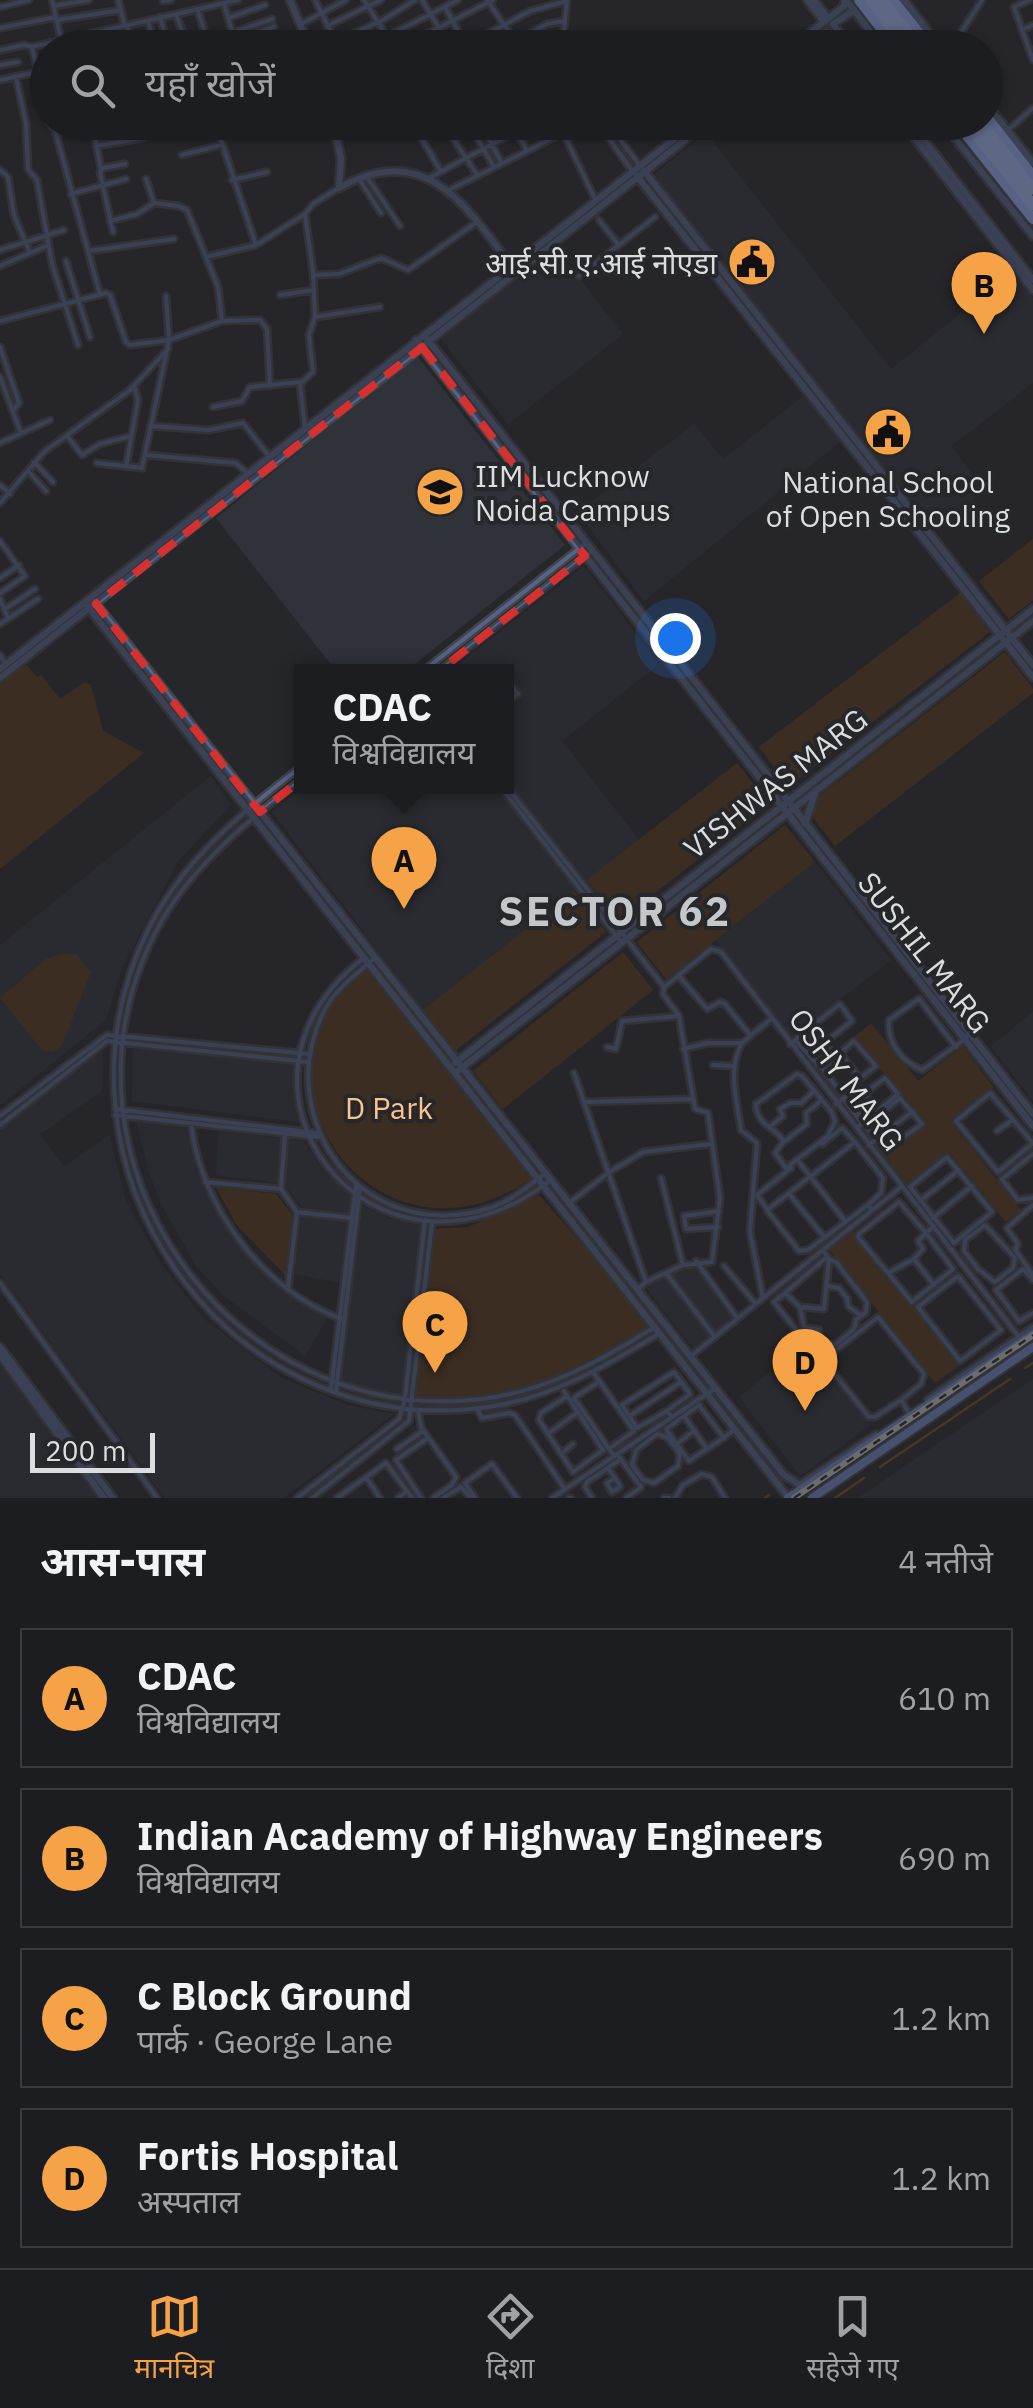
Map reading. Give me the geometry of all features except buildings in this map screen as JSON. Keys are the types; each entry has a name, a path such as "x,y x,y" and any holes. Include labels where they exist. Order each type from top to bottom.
{"highway":[{"path":"871,0 893,30"},
{"path":"882,0 906,30"},
{"path":"893,0 917,30"},
{"path":"857,6 879,30"},
{"path":"1003,138 1033,176"},
{"path":"964,140 1033,219"},
{"path":"981,140 1033,205"},
{"path":"994,140 1033,189"}],"main road":[{"path":"787,1496 1033,1331"},
{"path":"812,1498 1033,1347"},
{"path":"932,1402 934,1410 939,1411"},
{"path":"922,1408 928,1412 928,1418"}],"street":[{"path":"0,7 29,0"},
{"path":"59,30 53,3 89,0"},
{"path":"118,0 127,30"},
{"path":"162,1 171,0"},
{"path":"194,0 204,30"},
{"path":"108,30 238,0"},
{"path":"290,0 302,30"},
{"path":"315,0 330,30"},
{"path":"300,24 346,0"},
{"path":"364,0 385,30"},
{"path":"328,26 381,0"},
{"path":"361,30 418,0 442,30"},
{"path":"399,30 458,0"},
{"path":"810,0 826,20"},
{"path":"814,30 844,6 846,0 857,6 872,30"},
{"path":"904,0 928,30"},
{"path":"963,30 982,0"},
{"path":"1030,0 1014,6 1033,60"},
{"path":"433,30 489,1 510,30"},
{"path":"495,30 530,11 567,1 563,30"},
{"path":"224,4 231,30"},
{"path":"228,18 265,5"},
{"path":"838,30 833,24 857,6"},
{"path":"445,7 456,30"},
{"path":"0,28 120,10"},
{"path":"176,15 181,30"},
{"path":"160,18 164,30"},
{"path":"238,30 272,19"},
{"path":"148,20 151,30"},
{"path":"536,30 565,20"},
{"path":"1022,30 1033,26"},
{"path":"265,30 274,27"},
{"path":"0,50 30,46"},
{"path":"0,65 18,62"},
{"path":"0,80 30,74"},
{"path":"16,77 26,124 28,170 37,180 45,234 78,345"},
{"path":"1008,131 1033,108"},
{"path":"1003,125 1033,163"},
{"path":"58,140 100,294"},
{"path":"95,140 112,232"},
{"path":"96,146 132,140"},
{"path":"220,140 256,245"},
{"path":"338,140 339,188"},
{"path":"422,140 441,172"},
{"path":"454,140 478,176"},
{"path":"479,140 494,167"},
{"path":"490,140 502,163"},
{"path":"430,178 499,140"},
{"path":"521,140 528,151"},
{"path":"449,190 550,140"},
{"path":"565,140 596,201"},
{"path":"612,140 1006,637 1033,677"},
{"path":"619,140 639,172"},
{"path":"0,655 3,667 91,604 675,140"},
{"path":"423,341 596,201 683,140"},
{"path":"916,140 1033,290"},
{"path":"924,140 1033,280"},
{"path":"962,140 1033,236"},
{"path":"182,155 221,145"},
{"path":"101,169 125,164"},
{"path":"0,170 8,177 14,215 30,253"},
{"path":"232,180 267,172"},
{"path":"206,256 256,245 339,188 363,178 407,172 430,178 449,190 512,266"},
{"path":"363,178 381,214"},
{"path":"363,178 400,226"},
{"path":"71,194 126,179"},
{"path":"146,179 154,203"},
{"path":"110,221 137,214 154,203 186,210 218,287 222,321"},
{"path":"213,406 242,400 250,387 301,382 314,372 309,335 316,317 305,214"},
{"path":"579,276 655,217"},
{"path":"599,220 619,245"},
{"path":"313,276 338,274 381,258 408,270 478,221"},
{"path":"0,250 64,230"},
{"path":"89,251 174,239"},
{"path":"0,266 48,246"},
{"path":"66,261 90,337"},
{"path":"280,295 314,290"},
{"path":"0,320 100,294 110,295 126,342 134,345 169,340 222,321 264,322 270,386"},
{"path":"96,462 142,468 168,348 166,296"},
{"path":"316,317 380,307"},
{"path":"423,341 788,808"},
{"path":"0,347 19,403 12,411"},
{"path":"0,503 34,462 134,386 168,348"},
{"path":"0,377 21,433"},
{"path":"301,382 308,432"},
{"path":"126,467 138,395 134,386"},
{"path":"0,443 50,420"},
{"path":"150,426 208,430 243,422 270,456"},
{"path":"0,678 270,456 308,432"},
{"path":"67,436 82,455 100,444 131,436"},
{"path":"146,455 236,463 248,474"},
{"path":"34,462 53,482"},
{"path":"28,471 46,491"},
{"path":"0,485 10,494"},
{"path":"0,542 25,576 0,596 8,618"},
{"path":"432,664 582,545"},
{"path":"448,664 588,553"},
{"path":"0,578 19,565"},
{"path":"4,610 35,588"},
{"path":"0,624 38,599"},
{"path":"91,604 456,1067 657,1330 784,1475 798,1485 1033,1331"},
{"name":"VISHWAS MARG","path":"788,808 815,792 1006,637 1033,610"},
{"name":"VISHWAS MARG","path":"456,1067 1006,637 1033,621"},
{"path":"1006,637 1033,665"},
{"path":"294,772 250,806 187,870 156,915 136,956 113,1039 118,1136 140,1210 179,1276 240,1338 284,1370 333,1390 403,1408 477,1408 521,1400 572,1383 657,1330"},
{"path":"294,785 257,814 204,865 169,908 143,961 128,1008 123,1113 148,1208 186,1272 208,1299 289,1362 334,1381 408,1399 445,1402 522,1392 568,1377 657,1330"},
{"path":"805,824 815,792"},
{"path":"510,794 664,987 663,994 678,1016 696,1110 708,1113 713,1144 720,1211 707,1276"},
{"name":"SUSHIL MARG","path":"788,808 805,824 1033,1126"},
{"name":"SUSHIL MARG","path":"788,808 1033,1114"},
{"name":"OSHY MARG","path":"664,987 716,949 901,1187 931,1219 933,1227 1019,1337"},
{"path":"370,958 332,985 321,1000 300,1061 298,1089 307,1134 328,1167 357,1196 388,1214 428,1221 490,1214 517,1203 544,1180"},
{"path":"370,958 330,1001 319,1021 310,1054 310,1097 318,1135 335,1162 358,1186 396,1208 428,1214 494,1206 544,1180"},
{"path":"679,975 704,1006 710,1008 723,1002 752,1036"},
{"path":"956,1046 919,999 889,1020 890,1040 907,1062 922,1070 956,1046 967,1036"},
{"path":"812,1026 831,1052 815,1064 792,1042 812,1026 841,1005 852,1020 824,1042"},
{"path":"607,1048 616,1049 622,1021 678,1016"},
{"path":"684,1049 708,1043 742,1043 772,1018"},
{"path":"0,1116 98,1038 310,1054"},
{"path":"0,1125 100,1044 113,1039"},
{"path":"124,1040 309,1062"},
{"path":"857,1041 876,1066 860,1079 841,1092 822,1068 857,1041"},
{"path":"742,1043 734,1066 741,1130 757,1144 750,1232 764,1298"},
{"path":"840,1054 860,1079"},
{"path":"713,1066 734,1066"},
{"path":"574,1073 646,1282"},
{"path":"784,1142 757,1115 756,1104 796,1074 802,1076 818,1096 835,1121 828,1136 788,1168 776,1157 777,1148 805,1127 806,1113 818,1096 830,1080"},
{"path":"856,1128 897,1092 885,1078 864,1094"},
{"path":"836,1104 858,1088 878,1111"},
{"path":"990,1094 1011,1120 1033,1144 998,1172 956,1121 990,1094"},
{"path":"770,1128 782,1118 780,1109 790,1102 801,1103 818,1096"},
{"path":"843,1098 862,1123"},
{"path":"900,1098 913,1111 922,1124 887,1152 866,1125 900,1098"},
{"path":"584,1102 694,1100"},
{"path":"856,1116 872,1103"},
{"path":"869,1146 913,1111"},
{"path":"115,1112 318,1135"},
{"path":"123,1113 190,1124 207,1122 307,1134"},
{"path":"997,1131 1011,1120"},
{"path":"190,1124 194,1151 216,1206 251,1254 288,1287 342,1319"},
{"path":"689,1358 870,1208 884,1181 842,1128 757,1195 799,1251 808,1250 846,1222 870,1208 901,1187"},
{"path":"892,1128 902,1140"},
{"path":"285,1134 281,1189 297,1212 288,1287"},
{"path":"767,1210 855,1142"},
{"path":"568,1204 642,1152 713,1144"},
{"path":"1033,1154 1002,1178 1018,1200 1033,1201"},
{"path":"870,1161 877,1155"},
{"path":"945,1158 959,1170 992,1213 954,1243 931,1219 910,1186 945,1158"},
{"path":"328,1167 335,1162"},
{"path":"799,1162 846,1222"},
{"path":"920,1201 959,1170"},
{"path":"662,1178 683,1265"},
{"path":"544,1180 568,1204 689,1358 735,1429 787,1496 776,1498"},
{"path":"205,1182 281,1189"},
{"path":"333,1390 358,1186"},
{"path":"931,1219 972,1186"},
{"path":"789,1194 825,1238"},
{"path":"342,1319 357,1196"},
{"path":"1033,1201 1007,1228 1018,1244 1015,1250 1033,1278"},
{"path":"898,1202 952,1269 912,1302 888,1273 859,1234 898,1202"},
{"path":"718,1227 686,1229 684,1216 720,1211"},
{"path":"297,1212 352,1218"},
{"path":"297,1498 399,1419 408,1399 428,1214"},
{"path":"987,1225 1014,1256 1014,1266 995,1282 978,1269 965,1252 964,1243 987,1225"},
{"path":"888,1273 914,1259 923,1249 918,1241 933,1227"},
{"path":"818,1358 854,1329 866,1312 867,1302 823,1250"},
{"path":"785,1293 800,1307 824,1309 828,1258"},
{"path":"818,1358 774,1302 828,1258"},
{"path":"914,1259 934,1284"},
{"path":"1025,1264 1033,1259"},
{"path":"696,1262 738,1318"},
{"path":"636,1290 683,1265 712,1262"},
{"path":"724,1266 756,1304"},
{"path":"971,1276 978,1269"},
{"path":"1033,1278 1023,1269 997,1288 1020,1322 1033,1313"},
{"path":"666,1273 715,1337"},
{"path":"958,1276 998,1324 1000,1333 960,1361 918,1308 958,1276"},
{"path":"0,1283 157,1498"},
{"path":"826,1286 840,1288 848,1306 861,1316"},
{"path":"772,1291 778,1299"},
{"path":"999,1312 1007,1306"},
{"path":"800,1307 804,1326 819,1330 818,1358"},
{"path":"878,1318 924,1374 921,1384 901,1400 869,1417 826,1358 878,1318"},
{"path":"998,1324 1005,1319"},
{"path":"819,1342 834,1344"},
{"path":"0,1347 112,1498"},
{"path":"0,1355 104,1498"},
{"path":"672,1371 690,1394 670,1409 641,1428 622,1406 672,1371"},
{"path":"593,1372 634,1431 606,1449 573,1472 539,1416 566,1394 606,1449 640,1488 626,1498"},
{"path":"600,1381 574,1398 606,1449"},
{"path":"630,1416 681,1382"},
{"path":"552,1498 645,1439 710,1391"},
{"path":"664,1394 672,1417"},
{"path":"408,1399 423,1431 456,1477 452,1485 433,1498"},
{"path":"901,1400 909,1413"},
{"path":"647,1405 656,1418"},
{"path":"724,1438 701,1406 666,1429 689,1461 724,1438 735,1429"},
{"path":"312,1498 400,1430 415,1408"},
{"path":"477,1408 482,1418 515,1415 565,1490"},
{"path":"548,1434 578,1412"},
{"path":"683,1415 706,1449"},
{"path":"397,1450 423,1431"},
{"path":"677,1444 694,1431"},
{"path":"657,1434 667,1437 680,1454 678,1466 654,1482 642,1480 632,1465 636,1450 645,1439 657,1434"},
{"path":"421,1498 396,1460 428,1438"},
{"path":"560,1454 572,1444"},
{"path":"592,1498 585,1487 587,1482 608,1468 615,1457"},
{"path":"337,1498 347,1495 386,1464 412,1498"},
{"path":"473,1498 465,1483 492,1464 517,1498"},
{"path":"352,1467 380,1498"},
{"path":"608,1468 615,1478"},
{"path":"669,1498 683,1484 702,1474 716,1482 725,1498"},
{"path":"443,1498 461,1487 473,1498"},
{"path":"398,1498 407,1492"}],"highlighted area":[{"path":"422,347 585,556 260,812 96,604"}],"shaded area":[{"path":"697,140 711,140 891,369 1013,272 1033,298 1033,383 951,446 985,491 933,528 653,175"},
{"path":"555,248 623,334 508,424 441,339"},
{"path":"417,356 565,545 415,664 331,664 216,518"},
{"path":"805,395 841,441 644,601 578,512 694,424 723,459"},
{"path":"584,566 659,664 562,741 639,840 423,1010 272,812 295,794 514,794 514,664 459,664"},
{"path":"211,776 231,805 178,861 121,970 106,1020 0,1105 0,945"},
{"path":"815,862 891,960 792,1036 716,940"},
{"path":"1033,1012 1033,1101 991,1046"},
{"path":"133,1048 298,1064 295,1106 299,1122 132,1101"},
{"path":"103,1052 102,1091 40,1134 64,1167 109,1135 126,1201 159,1261 204,1319 282,1378 347,1405 394,1414 284,1498 165,1498 0,1274 0,1131 93,1054"},
{"path":"136,1121 185,1126 196,1170 236,1239 286,1289 328,1317 305,1356 224,1296 197,1267 162,1206"},
{"path":"219,1131 303,1141 323,1170 350,1195 341,1283 294,1274 303,1208 284,1184 216,1175"},
{"path":"363,1206 389,1218 420,1225 401,1398 340,1383 337,1378"},
{"path":"696,1261 738,1319 696,1352 644,1286"},
{"path":"805,1343 872,1424 800,1476 739,1397"},
{"path":"0,1353 107,1498 0,1498"},
{"path":"1033,1379 1033,1498 858,1498 890,1476"}],"green space":[{"path":"1033,539 1033,600 1009,619 979,581"},
{"path":"960,593 990,632 789,786 759,747"},
{"path":"1005,652 1033,693 835,846 805,807"},
{"path":"25,663 37,677 41,675 60,699 85,682 91,685 103,731 144,753 0,869 0,683"},
{"path":"737,763 769,804 619,921 587,880"},
{"path":"785,825 815,862 666,979 637,942"},
{"path":"574,891 606,932 455,1051 423,1010"},
{"path":"623,952 653,990 503,1109 473,1071"},
{"path":"76,954 91,972 62,1045 53,1052 42,1050 0,998 46,959"},
{"name":"D Park","path":"367,970 532,1178 475,1204 421,1206 375,1188 339,1154 317,1111 312,1062 328,1014"},
{"path":"871,1023 918,1081 963,1046 994,1088 951,1122 1021,1210 1006,1222 950,1153 908,1186 884,1156 924,1124 855,1036"},
{"path":"216,1187 276,1194 293,1216 285,1275 236,1224"},
{"path":"539,1195 655,1327 595,1361 540,1385 483,1397 412,1399 432,1229 468,1227"},
{"path":"853,1231 959,1366 935,1383 829,1249"}],"waterway":[{"path":"1025,1368 1033,1363"},
{"path":"880,1467 1010,1379"},
{"path":"835,1498 864,1478"},
{"path":"765,1498 769,1495"}],"railway":[{"path":"794,1498 1033,1335"}],"place":[{"name":"आई.सी.ए.आई नोएडा","path":"752,262"},
{"name":"Indian Academy of Highway Engineers","path":"984,334"},
{"name":"National School of Open Schooling","path":"888,432"},
{"name":"IIM Lucknow Noida Campus","path":"440,492"},
{"name":"CDAC","path":"404,909"},
{"name":"C Block Ground","path":"435,1373"},
{"name":"Fortis Hospital","path":"805,1411"}],"district":[{"name":"SECTOR 62","path":"615,911"}]}
